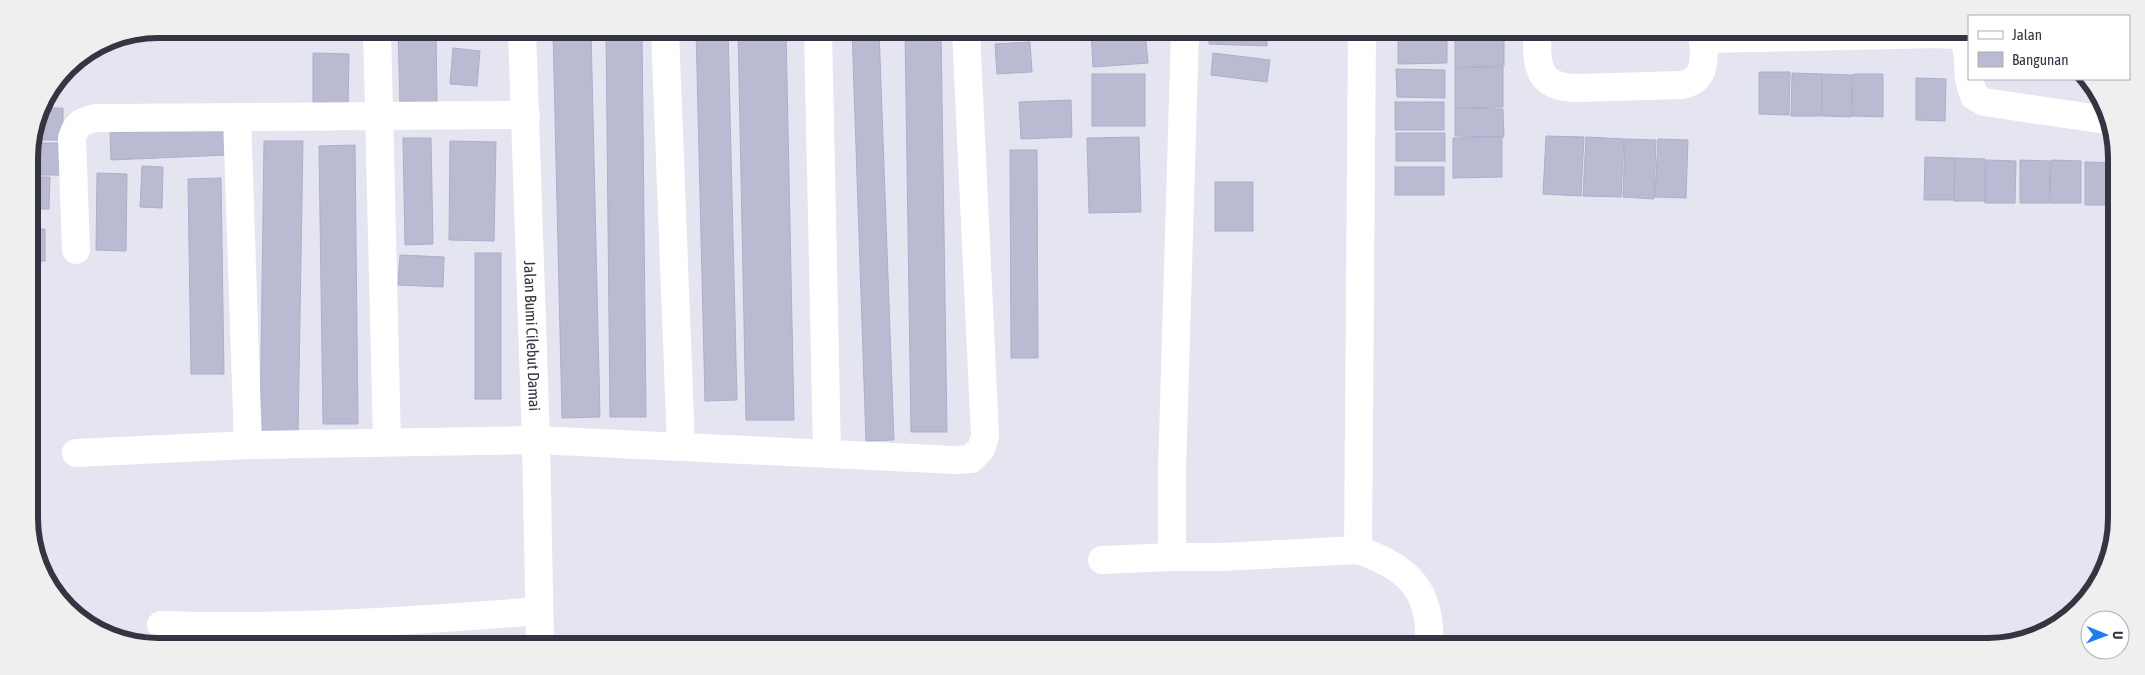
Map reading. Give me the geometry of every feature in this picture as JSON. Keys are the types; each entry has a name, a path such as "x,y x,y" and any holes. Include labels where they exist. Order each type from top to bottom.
{"street":[{"path":"377,38 387,442"},
{"name":"Jalan Bumi Cilebut Damai","path":"522,38 536,440 540,638"},
{"path":"665,38 681,446"},
{"path":"818,38 827,454"},
{"path":"76,453 248,444 536,440 971,459 981,449 985,436 966,38"},
{"path":"1172,557 1172,461 1185,38"},
{"path":"1358,550 1362,38"},
{"path":"1537,38 1537,56 1545,79 1553,85 1563,88 1682,85 1692,83 1699,76 1704,66 1703,38"},
{"path":"1959,38 1965,46 1968,58"},
{"path":"1970,80 1974,96 1984,102 2101,119"},
{"path":"76,250 72,138 75,128 83,120 96,118 526,115"},
{"path":"237,117 248,444"},
{"path":"1102,560 1221,557 1358,550 1378,557 1398,568 1414,582 1424,598 1429,615 1429,637"},
{"path":"162,625 222,634 375,632 539,611"}],"building":[{"path":"398,38 436,38 437,105 400,105"},
{"path":"553,38 591,38 600,417 562,418"},
{"path":"606,38 642,38 646,417 610,417"},
{"path":"696,38 728,38 737,400 705,401"},
{"path":"738,38 786,38 794,420 746,420"},
{"path":"852,38 879,38 894,440 866,441"},
{"path":"905,38 941,38 947,432 911,432"},
{"path":"1091,38 1146,38 1148,63 1093,67"},
{"path":"1209,38 1267,38 1267,46 1209,44"},
{"path":"1398,38 1447,38 1447,63 1398,64"},
{"path":"1455,38 1504,38 1504,66 1455,67"},
{"path":"1030,42 1032,72 997,74 995,44"},
{"path":"453,48 480,51 477,86 450,84"},
{"path":"313,53 349,54 348,106 313,106"},
{"path":"1213,53 1270,60 1267,82 1211,75"},
{"path":"1503,67 1503,107 1455,108 1455,68"},
{"path":"1396,69 1445,70 1445,98 1397,97"},
{"path":"1759,72 1790,72 1789,115 1759,114"},
{"path":"1792,73 1822,74 1821,116 1791,116"},
{"path":"1092,74 1145,74 1145,126 1092,126"},
{"path":"1822,74 1852,75 1851,117 1822,116"},
{"path":"1853,74 1883,74 1883,117 1852,116"},
{"path":"1916,78 1946,79 1945,121 1916,120"},
{"path":"1071,100 1072,137 1021,139 1019,102"},
{"path":"1395,102 1444,102 1444,130 1395,130"},
{"path":"48,108 63,108 63,140 39,140"},
{"path":"1455,108 1503,109 1504,137 1455,136"},
{"path":"225,128 226,155 111,160 110,133"},
{"path":"1396,133 1445,133 1445,161 1396,161"},
{"path":"1546,136 1584,137 1581,196 1543,194"},
{"path":"1139,137 1141,212 1089,213 1087,138"},
{"path":"1502,137 1502,177 1453,178 1453,138"},
{"path":"1586,137 1624,139 1621,197 1583,196"},
{"path":"403,138 431,138 433,244 405,245"},
{"path":"1625,139 1656,140 1654,199 1623,197"},
{"path":"1658,139 1688,140 1686,198 1655,197"},
{"path":"264,141 303,141 298,435 260,435"},
{"path":"450,141 496,142 494,241 449,240"},
{"path":"39,143 60,143 60,175 38,175"},
{"path":"355,145 358,424 323,424 319,146"},
{"path":"1010,150 1037,150 1038,358 1011,358"},
{"path":"1925,157 1955,158 1954,200 1924,200"},
{"path":"1955,158 1985,159 1985,201 1954,201"},
{"path":"1986,160 2016,161 2015,203 1985,203"},
{"path":"2020,160 2050,161 2049,203 2020,203"},
{"path":"2051,160 2081,161 2081,203 2050,203"},
{"path":"2085,162 2108,163 2108,205 2085,205"},
{"path":"142,166 163,167 162,208 140,207"},
{"path":"1395,167 1444,167 1444,195 1395,195"},
{"path":"97,173 127,174 126,251 96,250"},
{"path":"38,177 50,177 49,209 38,209"},
{"path":"221,178 224,374 191,374 188,179"},
{"path":"1215,182 1253,182 1253,231 1215,231"},
{"path":"38,229 45,229 45,261 38,261"},
{"path":"475,253 501,253 501,399 475,399"},
{"path":"400,255 444,257 443,287 398,285"}]}
